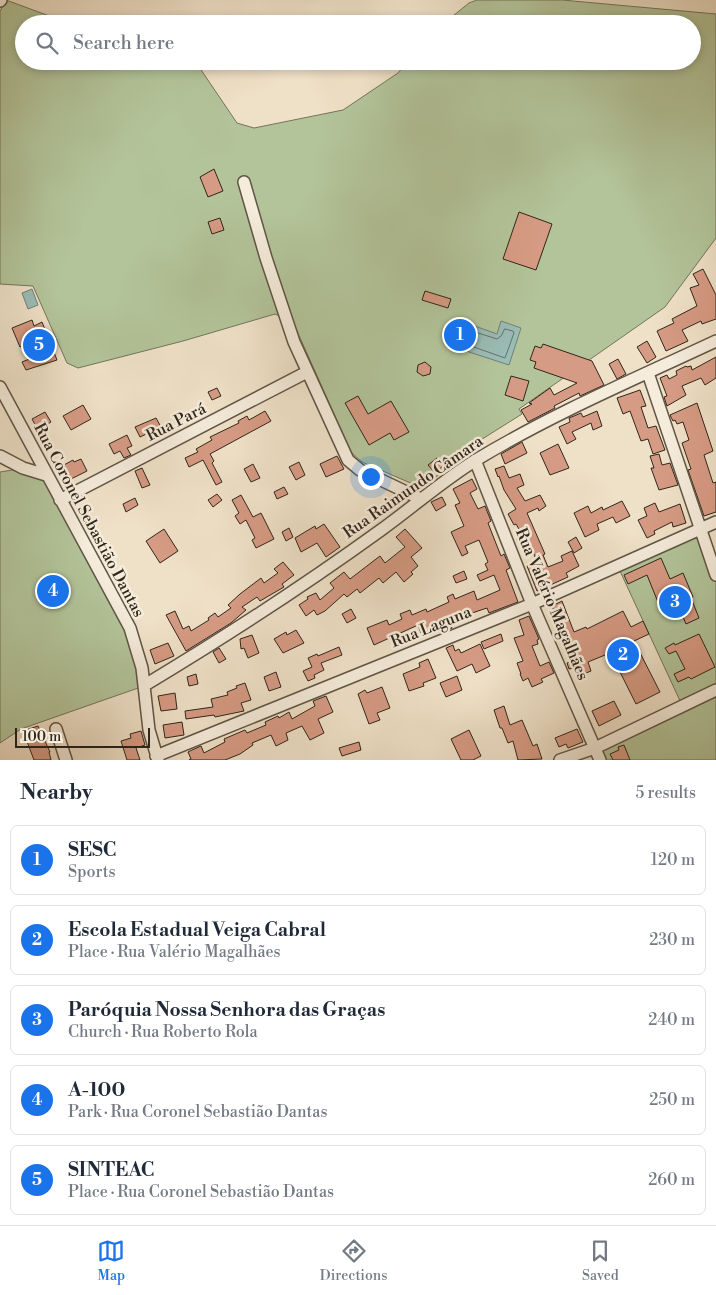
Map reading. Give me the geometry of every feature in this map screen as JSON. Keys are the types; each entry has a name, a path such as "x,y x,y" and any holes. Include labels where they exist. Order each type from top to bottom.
{"street":[{"path":"244,182 279,298 306,372 351,464 420,498"},
{"name":"Rua Raimundo Câmara","path":"145,686 246,623 382,529 420,498 476,460 533,427 716,341"},
{"name":"Rua Pará","path":"60,500 306,372"},
{"path":"648,373 716,576"},
{"name":"Rua Coronel Sebastião Dantas","path":"0,387 125,618 137,651 145,686 149,730 157,758"},
{"path":"0,456 23,468 46,475"},
{"name":"Rua Valério Magalhães","path":"476,460 532,604 600,760"},
{"name":"Rua Laguna","path":"157,758 532,604 716,522"},
{"path":"560,760 595,748 716,690"},
{"path":"56,728 66,760"}],"green space":[{"path":"6,0 47,15 15,15 15,70 201,70 237,123 254,128 343,110 400,70 701,70 701,15 454,15 469,3 477,0 562,0 716,14 716,238 665,307 519,409 522,414 460,453 460,458 422,488 362,462 351,452 293,322 275,314 183,341 78,368 67,363 33,286 0,284 0,11"},
{"path":"18,469 44,478 123,624 133,651 141,687 21,729 0,743 0,472"},
{"path":"700,535 716,583 716,686 681,703 620,571"},
{"path":"716,694 716,760 602,760 598,750"}],"water":[{"path":"32,289 38,305 28,309 22,293"},
{"path":"501,321 521,328 509,365 463,350 472,325 497,334"}],"building":[{"path":"214,169 223,191 208,197 200,177"},
{"path":"519,212 552,224 536,270 503,259"},
{"path":"220,218 224,230 212,234 208,222"},
{"path":"703,269 716,295 716,319 702,324 701,321 682,330 688,341 666,351 657,331 674,323 672,319 697,306 690,288 699,285 693,274"},
{"path":"425,291 451,299 448,308 422,300"},
{"path":"32,320 34,326 42,322 57,360 26,370 22,362 32,358 26,344 20,347 12,328"},
{"path":"647,341 656,357 647,363 637,347"},
{"path":"543,344 592,361 604,385 580,396 579,393 528,422 521,410 532,404 529,403 550,388 554,395 577,383 534,368 536,362 530,360 535,346 541,348"},
{"path":"716,357 716,378 705,385 701,378 682,386 686,395 667,406 664,397 667,396 660,378 667,375 669,379 677,375 676,371 686,366 691,366 692,370"},
{"path":"618,359 626,374 617,379 609,364"},
{"path":"425,362 431,367 430,374 423,376 417,372 418,365"},
{"path":"511,376 529,381 523,401 505,395"},
{"path":"217,388 221,396 212,400 208,392"},
{"path":"640,390 646,406 641,407 648,428 656,426 665,450 653,454 648,439 641,441 630,411 623,414 617,398"},
{"path":"358,396 368,414 391,401 409,432 394,440 390,433 369,445 345,403"},
{"path":"697,403 713,451 704,455 713,483 716,482 716,512 704,516 688,470 691,469 682,443 689,440 683,422 677,424 670,415"},
{"path":"83,405 91,419 71,430 63,416"},
{"path":"265,411 271,421 210,454 214,461 212,463 222,482 216,485 203,460 189,467 185,458 198,452 196,449 212,440 210,437 239,423 238,421 247,416 249,420"},
{"path":"597,411 602,426 593,430 591,423 572,432 576,439 567,444 559,427 570,422 569,418 581,413 583,417"},
{"path":"45,412 51,422 38,430 32,419"},
{"path":"156,418 161,427 140,437 135,427"},
{"path":"127,435 132,446 127,448 131,455 124,458 120,451 114,454 109,444"},
{"path":"522,442 527,453 505,464 501,454"},
{"path":"558,444 569,468 550,475 540,453"},
{"path":"659,454 662,465 670,463 678,485 659,490 651,468 654,468 650,456"},
{"path":"337,456 344,469 326,477 320,464"},
{"path":"437,458 443,466 435,473 428,465"},
{"path":"81,459 87,471 71,479 64,465 73,460 74,462"},
{"path":"299,462 305,475 296,480 289,467"},
{"path":"253,464 260,478 251,482 244,469"},
{"path":"504,466 509,478 520,474 524,485 517,488 525,501 540,495 546,506 539,511 538,508 527,513 545,554 543,555 548,567 563,561 561,556 572,551 579,566 566,573 568,577 537,591 527,566 537,562 531,547 523,551 517,539 523,536 508,514 516,509 504,490 495,469"},
{"path":"142,468 150,485 142,488 135,471"},
{"path":"472,479 477,489 470,493 478,509 485,506 491,521 488,523 501,556 504,554 510,568 506,570 518,602 489,613 487,608 449,622 452,628 446,631 443,624 421,633 418,625 374,645 367,628 387,620 389,625 402,619 400,614 410,610 412,615 426,609 427,612 449,602 447,597 453,594 455,599 474,591 477,600 500,590 494,575 480,581 477,575 488,570 485,564 488,562 479,540 465,546 468,553 462,556 451,532 464,526 455,505 460,503 453,489"},
{"path":"284,487 288,494 277,499 274,492"},
{"path":"217,494 222,500 213,507 208,500"},
{"path":"241,495 253,517 261,513 274,539 256,548 252,540 255,538 246,520 240,524 235,516 239,513 232,500"},
{"path":"442,497 446,505 436,511 431,502"},
{"path":"135,498 138,505 126,512 123,504"},
{"path":"622,501 630,516 616,523 613,517 597,524 599,530 585,537 574,513 588,506 591,513 602,507 603,510"},
{"path":"655,503 659,512 680,504 686,523 673,527 672,522 654,531 655,534 647,538 638,520 647,516 644,508"},
{"path":"324,524 340,547 326,557 317,543 301,552 295,538 315,526 316,529"},
{"path":"289,528 293,537 286,541 282,532"},
{"path":"164,529 178,551 160,563 146,541"},
{"path":"405,529 422,548 411,557 418,566 411,572 413,574 404,582 396,572 383,583 379,578 360,593 357,589 347,597 344,594 325,611 317,615 314,610 306,616 299,605 308,599 307,597 316,593 320,600 334,588 330,583 344,572 350,579 380,556 385,563 405,547 396,537"},
{"path":"576,537 582,548 574,553 568,542"},
{"path":"661,558 670,579 683,573 699,618 686,624 678,605 662,612 647,575 628,584 624,575"},
{"path":"283,562 294,575 282,584 284,587 260,601 257,597 242,607 246,610 231,623 186,651 166,615 175,611 183,629 189,626 191,631 209,620 208,618 215,613 218,617 231,608 228,605 261,578 264,583 278,573 274,569"},
{"path":"464,571 467,579 456,583 453,576"},
{"path":"562,601 574,632 586,627 587,629 623,611 631,627 643,621 649,634 634,641 660,692 636,704 614,660 609,662 605,655 588,662 591,671 581,675 578,667 569,669 567,663 573,661 571,653 562,633 558,634 554,625 559,623 552,606"},
{"path":"351,609 356,618 347,623 342,614"},
{"path":"529,616 539,639 537,640 538,644 532,646 540,666 549,662 554,673 541,679 543,682 532,687 528,678 523,681 520,674 517,663 523,661 514,638 524,635 519,620"},
{"path":"296,630 304,643 283,653 274,639 286,632 287,635"},
{"path":"501,634 503,641 484,649 481,642"},
{"path":"699,634 715,667 691,679 689,677 678,682 674,674 685,669 676,651 669,654 665,648"},
{"path":"252,635 259,653 248,658 244,648 241,649 240,639"},
{"path":"168,643 174,656 155,664 150,650"},
{"path":"480,644 490,666 476,673 472,664 457,671 446,648 453,645 455,651 459,649 461,653"},
{"path":"339,647 342,655 321,663 324,670 314,675 315,678 308,681 303,671 312,667 308,658"},
{"path":"219,648 226,659 219,663 213,652"},
{"path":"428,659 436,678 423,683 424,686 409,691 403,674 420,667 419,663"},
{"path":"276,672 281,687 269,691 264,677"},
{"path":"196,674 198,684 189,686 187,677"},
{"path":"457,676 462,690 446,697 440,683"},
{"path":"245,683 251,700 241,703 244,711 215,717 214,715 186,719 185,711 213,707 211,699 228,695 227,692"},
{"path":"382,687 390,708 377,713 380,720 369,724 358,694 365,690 367,693"},
{"path":"175,693 177,709 161,711 158,696"},
{"path":"326,696 333,712 318,719 324,733 310,740 302,726 286,733 288,740 276,746 271,735 252,743 253,745 240,754 225,760 189,760 191,759 188,752 192,750 201,746 204,753 225,742 224,739 245,730 247,733 266,725 265,722 278,716 279,718 289,712 292,719 315,706 313,701"},
{"path":"614,701 621,715 599,726 592,711"},
{"path":"504,706 510,725 522,720 533,746 537,744 542,759 518,760 513,741 508,743 502,728 500,728 494,710"},
{"path":"182,722 184,735 165,738 163,725"},
{"path":"38,726 50,752 51,760 34,760 23,731"},
{"path":"577,729 583,742 568,748 566,744 559,747 555,738"},
{"path":"469,730 481,756 473,760 461,760 451,739"},
{"path":"141,731 145,745 136,748 140,760 127,760 121,741 131,738 130,734"},
{"path":"359,742 361,750 342,756 339,748"},
{"path":"624,745 630,760 613,760 610,754 619,750 618,747"}],"place":[{"name":"SESC","path":"460,335"},
{"name":"SINTEAC","path":"39,345"},
{"name":"A-100","path":"53,591"},
{"name":"Paróquia Nossa Senhora das Graças","path":"675,602"},
{"name":"Escola Estadual Veiga Cabral","path":"623,655"}]}
